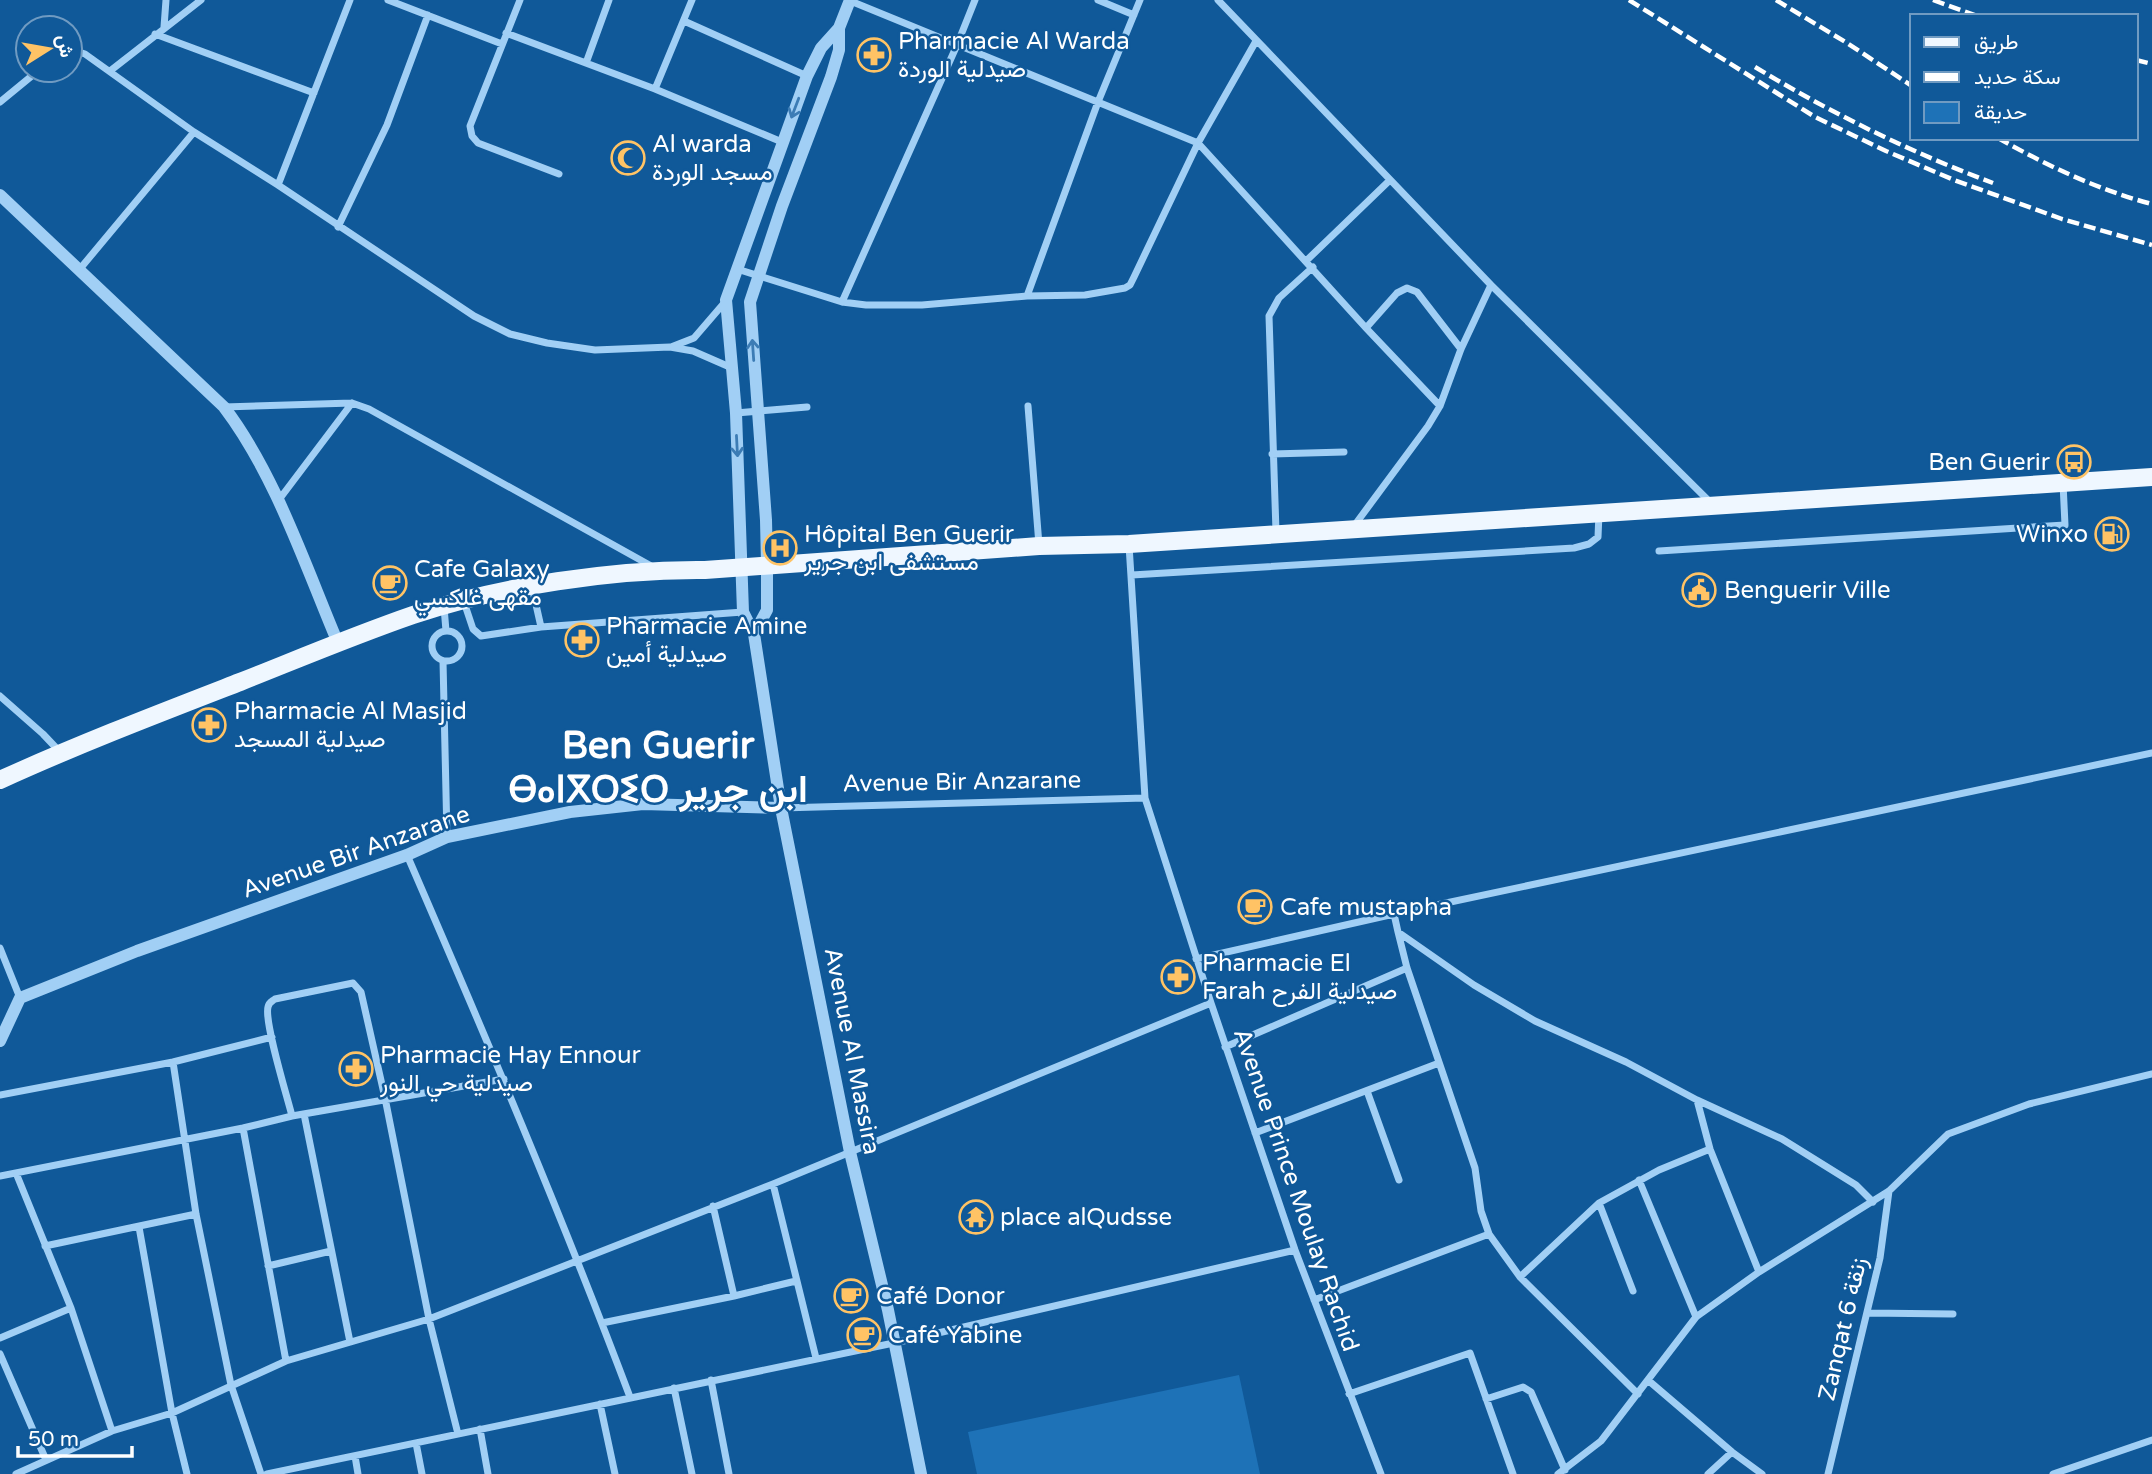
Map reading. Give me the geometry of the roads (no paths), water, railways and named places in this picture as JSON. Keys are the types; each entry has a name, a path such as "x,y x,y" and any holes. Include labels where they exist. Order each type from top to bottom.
{"main road":[{"path":"0,780 60,752 414,615 532,587 657,569 705,570 1039,546 1129,544 1599,512 2152,479"}],"street":[{"path":"164,27 166,0"},
{"path":"110,71 201,0"},
{"path":"278,185 351,0"},
{"path":"388,0 502,44"},
{"path":"520,0 472,116 472,136 488,148 559,174"},
{"path":"586,63 609,0"},
{"path":"655,89 692,0"},
{"path":"754,634 767,610 767,565 750,302 782,206 831,77 839,50 839,28 849,0 1198,143 1440,406"},
{"path":"872,10 875,0"},
{"path":"842,302 975,0"},
{"path":"1098,0 1134,15"},
{"path":"1027,296 1098,102 1140,0"},
{"path":"1218,0 1491,285 1714,506"},
{"path":"338,226 387,125 428,15"},
{"path":"684,21 807,76"},
{"path":"670,347 694,338 726,300 807,76 821,48 839,28"},
{"path":"506,33 655,89 782,142"},
{"path":"155,34 314,93"},
{"path":"737,269 842,302 866,305 922,305 1027,296 1086,295 1116,291 1130,285 1198,143 1256,41"},
{"path":"84,54 194,132 474,316 510,334 547,344 596,350 670,347 693,351 732,368"},
{"path":"0,102 22,84"},
{"path":"79,270 194,132"},
{"path":"1306,261 1390,180"},
{"path":"0,195 223,407 242,432 261,464 338,643"},
{"path":"1276,533 1269,316 1279,298 1313,268"},
{"path":"1352,528 1440,406 1461,349 1491,285"},
{"path":"1366,328 1397,293 1407,288 1417,292 1461,349"},
{"name":"Avenue Al Massira","path":"726,300 736,413 743,612 754,634 781,808 850,1152 888,1310 921,1474"},
{"path":"223,407 352,403 369,409 657,569"},
{"path":"277,502 352,403"},
{"path":"1028,406 1039,546"},
{"path":"736,413 807,407"},
{"path":"1272,454 1344,452"},
{"path":"1660,551 2065,525 2063,483"},
{"path":"1132,575 1574,548 1589,544 1598,537 1599,512"},
{"name":"Avenue Prince Moulay Rachid","path":"1129,544 1145,798 1196,960 1295,1250 1381,1474"},
{"path":"532,587 541,627"},
{"path":"464,601 473,629 481,636 541,627 743,612"},
{"path":"444,606 446,631"},
{"path":"446,631 459,636 463,645 460,654 453,660 443,661 435,656 432,646 434,637 446,631"},
{"path":"443,661 447,837"},
{"path":"0,696 60,752"},
{"path":"1196,960 1394,914 2152,753"},
{"name":"Avenue Bir Anzarane","path":"20,998 137,951 407,855 447,837 570,812 643,803 781,808 1145,798"},
{"path":"407,855 578,1259 630,1398"},
{"path":"1394,914 1407,968 1475,1168 1489,1234 1520,1277 1637,1394"},
{"path":"1398,932 1474,985 1535,1021 1626,1062 1697,1100 1782,1139 1856,1185 1873,1202"},
{"path":"0,948 20,998 0,1041"},
{"path":"1225,1047 1407,968"},
{"path":"292,1115 267,1008 275,999 353,984 361,992 429,1319 458,1434"},
{"path":"18,1474 112,1431 172,1413 286,1361 429,1319 773,1184 1211,1003"},
{"path":"0,1095 173,1062 272,1037"},
{"path":"173,1062 196,1214 231,1385 261,1474"},
{"path":"1255,1133 1439,1063"},
{"path":"1486,1398 1523,1387 1531,1392 1561,1472 1601,1441 1696,1317 1759,1272 1889,1191 1948,1134 2029,1104 2152,1074"},
{"path":"0,1176 243,1128 292,1115 504,1079"},
{"path":"1367,1091 1399,1180"},
{"path":"1697,1100 1710,1149 1759,1272"},
{"path":"304,1114 350,1342"},
{"path":"243,1128 286,1361"},
{"path":"1520,1277 1599,1203 1639,1180 1710,1149"},
{"path":"16,1173 71,1308 112,1431"},
{"path":"1639,1180 1696,1317"},
{"path":"773,1184 816,1358"},
{"name":"Zanqat 6 زنقة","path":"1828,1474 1880,1258 1889,1191"},
{"path":"1599,1203 1633,1291"},
{"path":"713,1206 734,1296"},
{"path":"45,1246 196,1214"},
{"path":"139,1227 172,1413 187,1474"},
{"path":"1314,1300 1489,1234"},
{"path":"267,1474 894,1342 1295,1250"},
{"path":"268,1266 331,1251"},
{"path":"602,1323 796,1281"},
{"path":"0,1338 71,1308"},
{"path":"1867,1312 1953,1314"},
{"path":"1349,1394 1469,1353 1513,1474"},
{"path":"0,1354 46,1460"},
{"path":"712,1380 729,1474"},
{"path":"1649,1381 1762,1474"},
{"path":"674,1388 692,1474"},
{"path":"600,1404 615,1474"},
{"path":"480,1429 488,1474"},
{"path":"2053,1474 2152,1440"},
{"path":"416,1443 422,1474"},
{"path":"1708,1474 1732,1452"},
{"path":"355,1455 358,1474"},
{"path":"2087,1464 2090,1474"}],"railway":[{"path":"1629,0 1815,117 1886,151 1954,180 2062,219 2152,245"},
{"path":"1776,0 1910,85"},
{"path":"1933,0 1972,14"},
{"path":"2138,60 2152,64"},
{"path":"1755,67 1871,131 1993,183"},
{"path":"2002,140 2073,176 2152,204"}],"place":[{"name":"Pharmacie Al Warda صيدلية الوردة","path":"874,55"},
{"name":"Al warda مسجد الوردة","path":"628,158"},
{"name":"Ben Guerir","path":"2074,462"},
{"name":"Winxo","path":"2112,534"},
{"name":"Hôpital Ben Guerir مستشفى ابن جرير","path":"780,548"},
{"name":"Cafe Galaxy مقهى غلكسي","path":"390,583"},
{"name":"Benguerir Ville","path":"1699,590"},
{"name":"Pharmacie Amine صيدلية أمين","path":"582,640"},
{"name":"Pharmacie Al Masjid صيدلية المسجد","path":"209,725"},
{"name":"Cafe mustapha","path":"1255,907"},
{"name":"Pharmacie El Farah صيدلية الفرح","path":"1178,977"},
{"name":"Pharmacie Hay Ennour صيدلية حي النور","path":"356,1069"},
{"name":"place alQudsse","path":"976,1217"},
{"name":"Café Donor","path":"851,1296"},
{"name":"Café Yabine","path":"864,1335"}],"district":[{"name":"Ben Guerir ⴱⴰⵏⴳⵔⵉⵔ ابن جرير","path":"658,768"}]}
